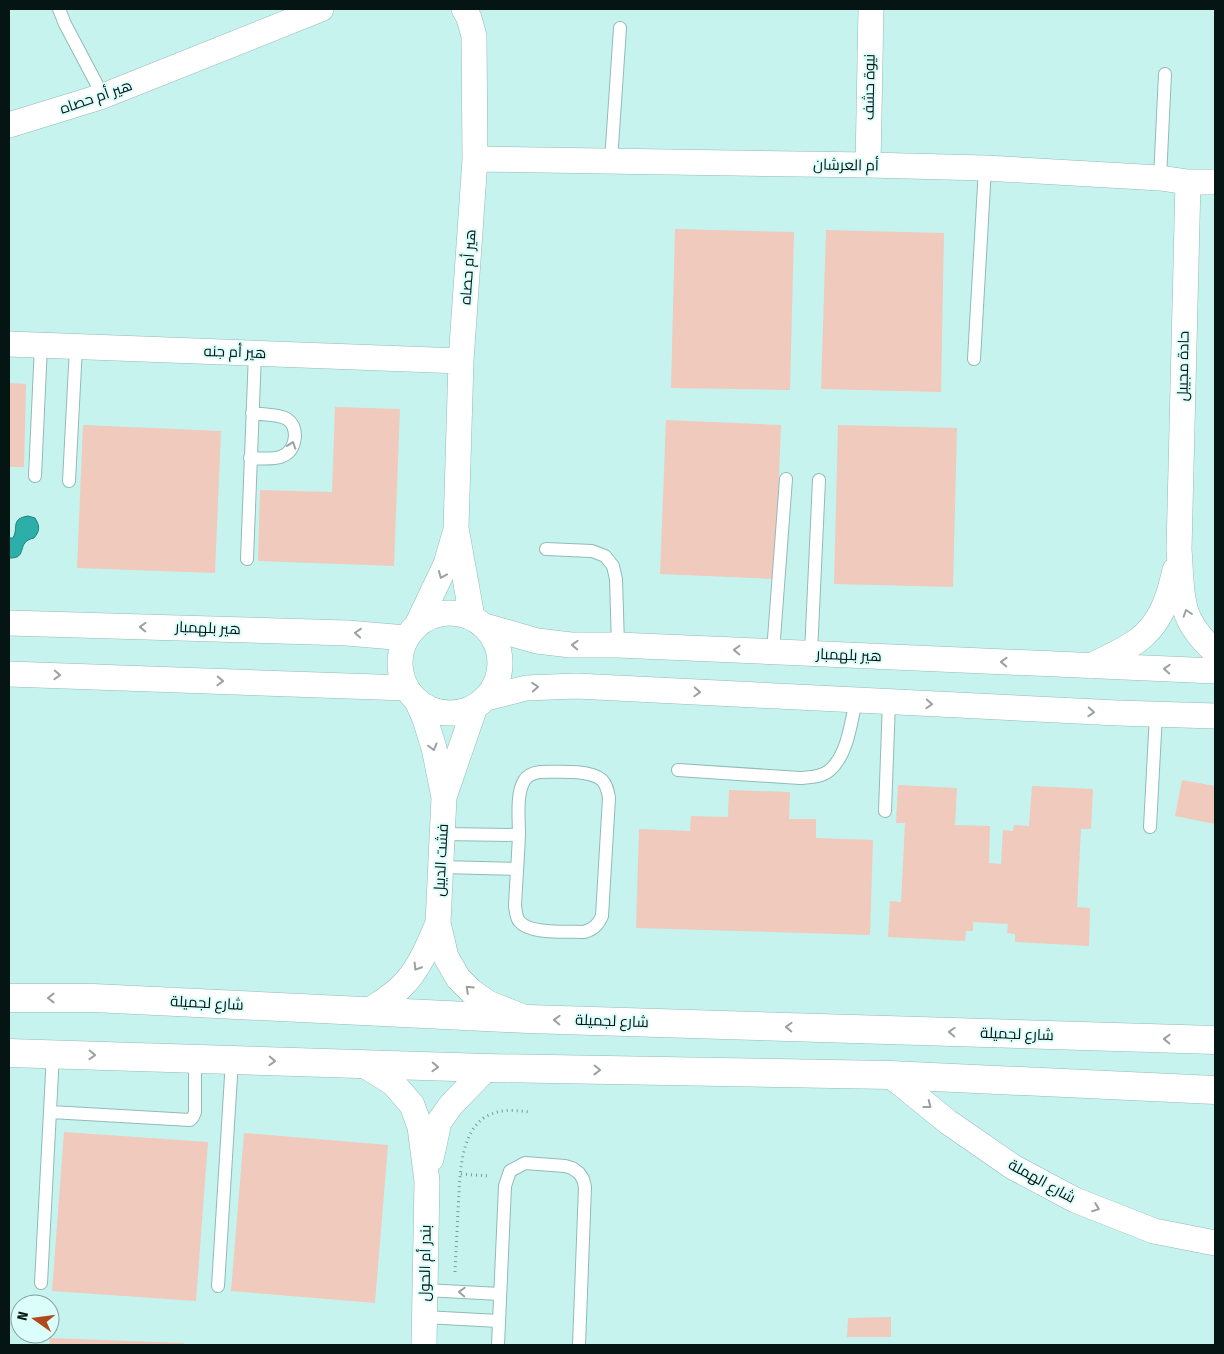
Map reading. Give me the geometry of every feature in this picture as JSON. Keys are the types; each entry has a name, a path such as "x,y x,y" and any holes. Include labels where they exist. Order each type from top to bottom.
{"street":[{"name":"هير أم حصاه","path":"9,125 103,96 321,9"},
{"name":"هير أم حصاه","path":"412,631 446,564 456,528 461,361 475,159 474,36 469,18 464,9"},
{"name":"نيوة حشف","path":"868,165 871,9"},
{"name":"أم العرشان","path":"475,159 985,168 1160,178 1188,182 1215,182"},
{"name":"حادة مجيبل","path":"1188,182 1179,550 1184,600 1188,618 1198,635 1215,652"},
{"name":"هير أم جنه","path":"9,344 461,361"},
{"name":"هير أم حصاه","path":"456,528 479,622"},
{"name":"حادة مجيبل","path":"1091,666 1137,642 1150,630 1160,615 1169,595 1179,550"},
{"path":"481,703 495,687 499,674 501,661 499,648 493,636 479,622 459,613 444,613 430,617 412,631 402,650 400,663 402,676 412,694 430,709 445,713 460,713 481,703 526,688 576,686 1215,716"},
{"name":"هير بلهمبار","path":"479,622 537,641 571,645 618,645 1215,671"},
{"name":"هير بلهمبار","path":"9,623 347,632 412,631"},
{"path":"9,674 412,694"},
{"name":"فشت الديبل","path":"412,694 425,720 434,748 444,797 438,923 446,957 458,978 471,991 488,1003 528,1019"},
{"name":"فشت الديبل","path":"444,797 481,703"},
{"name":"فشت الديبل","path":"370,1010 401,988 412,975 438,923"},
{"name":"شارع لجميلة","path":"9,998 93,998 528,1019 1215,1040"},
{"path":"9,1052 487,1068 890,1075 1215,1090"},
{"name":"بندر أم الحول","path":"362,1064 393,1083 412,1105 420,1127 426,1182 424,1345"},
{"name":"بندر أم الحول","path":"426,1182 439,1122 451,1105 487,1068"},
{"name":"شارع الهملة","path":"890,1075 948,1122 1013,1167 1075,1200 1154,1230 1215,1243"}],"lane":[{"path":"58,9 103,96"},
{"path":"611,161 620,28"},
{"path":"1160,178 1165,74"},
{"path":"974,359 985,168"},
{"path":"35,476 41,345"},
{"path":"69,481 76,347"},
{"path":"247,559 255,353"},
{"path":"250,458 268,459 284,456 289,453 294,446 295,430 286,418 252,413"},
{"path":"773,652 786,479"},
{"path":"811,654 819,480"},
{"path":"546,549 592,551 604,556 613,566 616,579 618,645"},
{"path":"678,770 800,778 818,776 830,770 839,758 846,742 856,700"},
{"path":"886,811 889,702"},
{"path":"1150,827 1156,714"},
{"path":"540,772 586,774 595,776 603,781 609,798 604,907 599,923 592,929 584,932 534,930 525,926 516,915 517,869 519,797 525,779 531,774 540,772"},
{"path":"443,834 519,835"},
{"path":"440,867 517,869"},
{"path":"42,1282 53,1054"},
{"path":"51,1112 190,1120 195,1112 195,1059"},
{"path":"218,1286 232,1060"},
{"path":"498,1345 505,1186 510,1171 524,1163 565,1166 579,1172 583,1179 585,1187 579,1345"},
{"path":"425,1290 500,1294"},
{"path":"424,1316 499,1321"}],"path":[{"path":"454,1292 460,1174 465,1148 470,1135 476,1125 487,1116 514,1110 529,1112"},
{"path":"460,1174 507,1178"}],"water":[{"path":"22,517 35,518 37,521 39,528 37,533 34,538 25,543 19,556 9,558 9,538 13,538 15,534 17,521"}],"building":[{"path":"675,229 794,232 790,390 671,388"},
{"path":"826,230 944,233 941,392 821,389"},
{"path":"9,383 26,384 24,467 9,467"},
{"path":"335,407 400,409 394,566 258,561 260,490 332,492"},
{"path":"666,420 781,425 775,579 660,574"},
{"path":"83,425 221,431 215,573 77,568"},
{"path":"838,425 957,428 953,587 834,584"},
{"path":"1182,780 1215,786 1215,824 1175,816"},
{"path":"898,785 957,788 955,825 990,826 989,863 1001,864 1003,830 1013,831 1014,825 1029,826 1032,786 1093,789 1091,829 1081,829 1077,907 1090,908 1089,946 1015,942 1015,934 1007,933 1008,924 973,922 973,931 966,931 965,941 888,937 890,901 901,902 905,823 896,823"},
{"path":"729,790 790,792 789,819 816,819 816,838 873,840 870,935 636,928 639,829 690,831 691,816 728,817"},
{"path":"64,1132 208,1142 196,1301 52,1291"},
{"path":"244,1133 388,1145 375,1303 231,1291"},
{"path":"891,1317 891,1337 847,1337 848,1318"},
{"path":"60,1338 184,1343 184,1345 49,1345 60,1344"}]}
